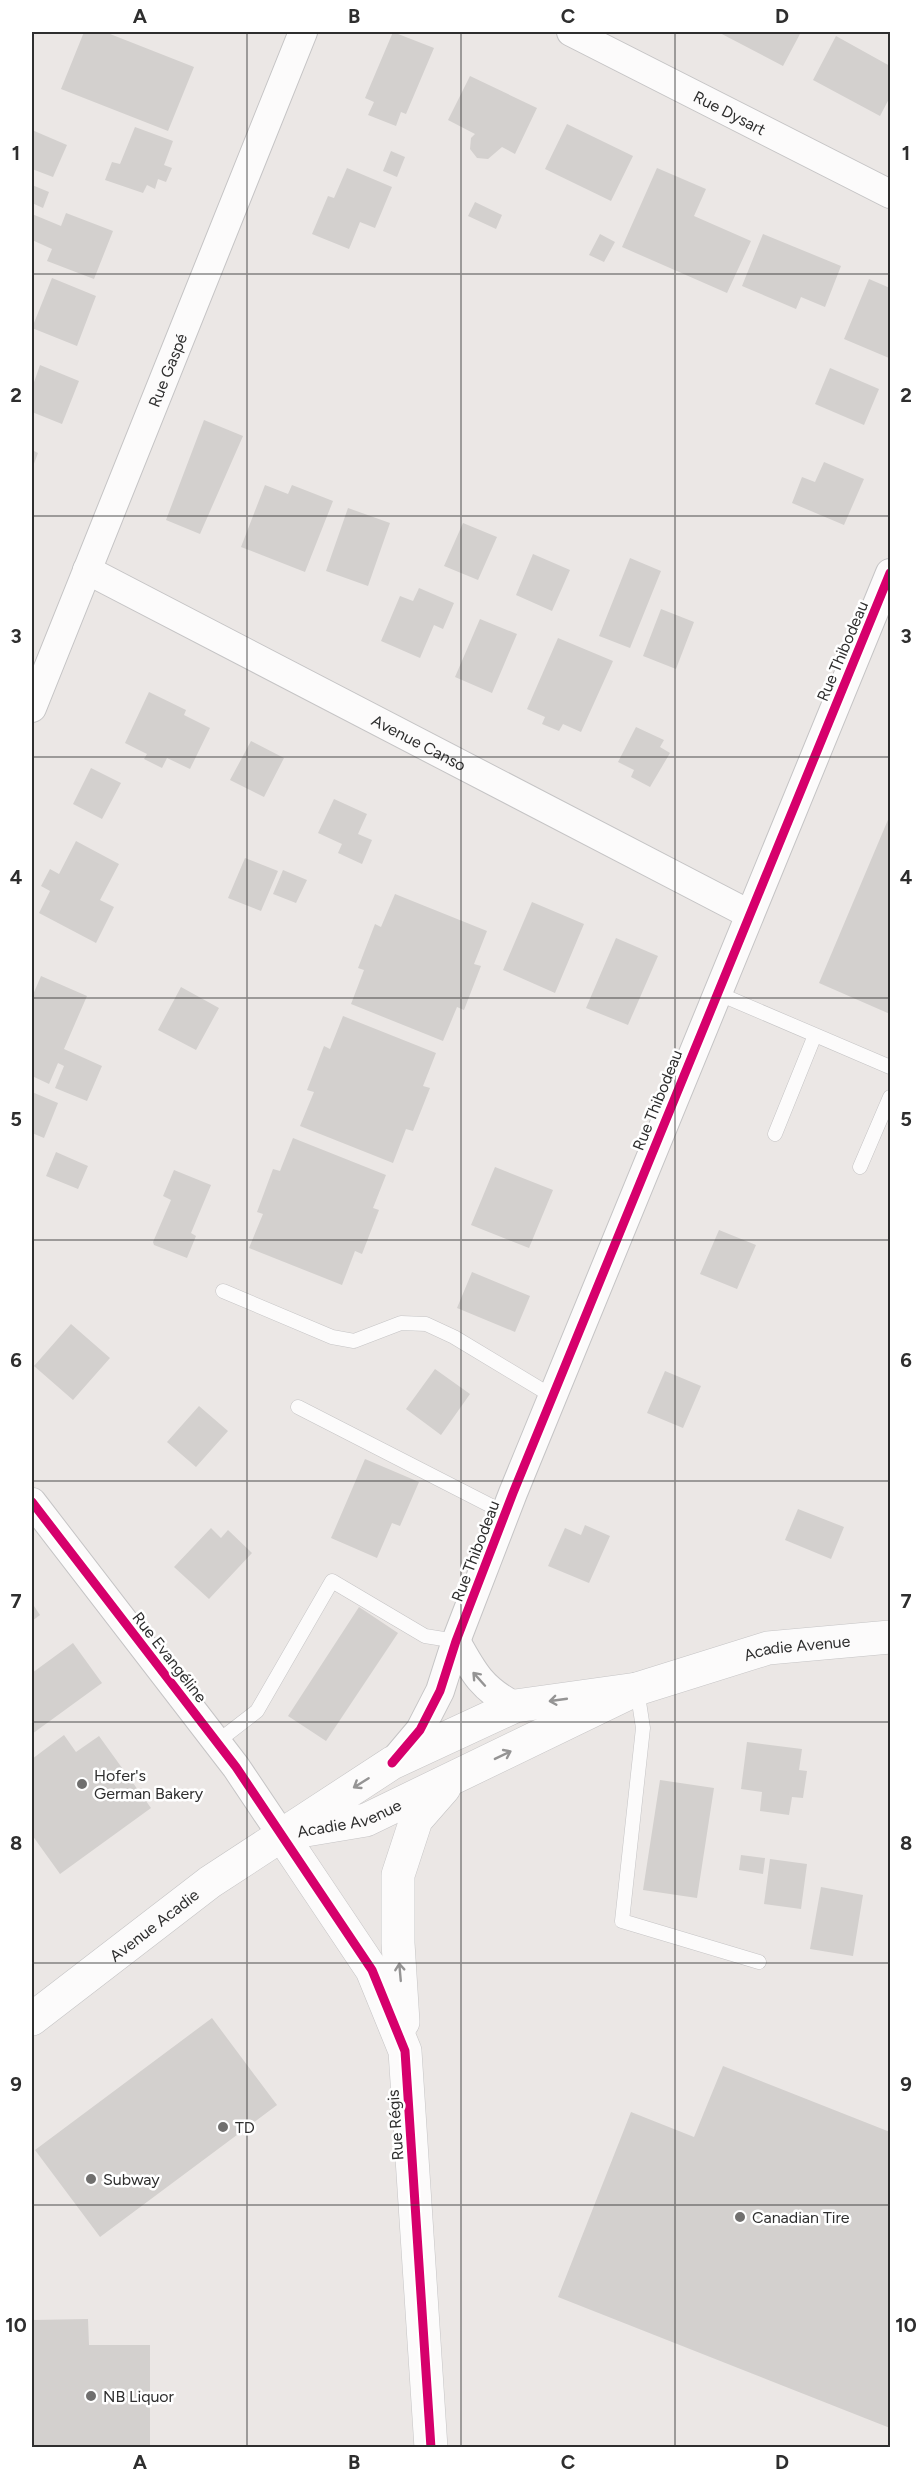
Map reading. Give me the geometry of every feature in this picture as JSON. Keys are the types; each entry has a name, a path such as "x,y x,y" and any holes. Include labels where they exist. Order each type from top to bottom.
{"street":[{"name":"Rue Gaspé","path":"32,708 303,32"},
{"name":"Rue Dysart","path":"571,32 891,194"},
{"name":"Avenue Canso","path":"87,570 749,914"},
{"name":"Rue Thibodeau","path":"392,1763 424,1722 440,1691 456,1641 552,1396 891,573"},
{"name":"Rue Evangéline","path":"32,1502 217,1742 281,1834"},
{"name":"Acadie Avenue","path":"281,1834 366,1820 637,1689 768,1648 891,1637"},
{"path":"456,1641 474,1675 495,1695 515,1706"},
{"name":"Acadie Avenue","path":"281,1834 392,1763 515,1706 637,1689"},
{"path":"405,2051 398,1943 398,1875 416,1820 450,1781"},
{"name":"Avenue Acadie","path":"32,2019 210,1882 281,1834"},
{"name":"Rue Régis","path":"281,1834 372,1970 405,2051 431,2448"}],"lane":[{"path":"717,993 891,1067"},
{"path":"775,1134 815,1035"},
{"path":"860,1167 891,1097"},
{"path":"223,1291 332,1337 354,1341 401,1323 426,1324 454,1337 552,1396"},
{"path":"298,1407 505,1513"},
{"path":"217,1742 257,1711 332,1581 425,1636 456,1641"},
{"path":"637,1689 643,1728 622,1921 759,1962"}],"building":[{"path":"84,32 105,32 194,67 168,131 61,89"},
{"path":"393,32 434,48 406,114 401,112 396,126 368,115 374,102 365,98"},
{"path":"718,32 801,32 783,66"},
{"path":"836,36 890,66 890,97 880,116 813,80"},
{"path":"470,76 537,108 515,154 502,147 488,159 477,158 470,149 471,138 475,134 448,120"},
{"path":"567,124 633,156 611,201 545,169"},
{"path":"135,127 173,141 164,165 172,168 166,182 158,179 155,189 147,185 143,193 105,180 112,162 120,164"},
{"path":"32,130 67,145 53,177 32,169"},
{"path":"391,151 405,157 397,177 383,171"},
{"path":"347,168 392,187 375,228 360,222 349,249 312,234 328,196 334,198"},
{"path":"657,168 706,189 694,216 751,241 727,293 622,247"},
{"path":"32,185 49,192 43,208 32,203"},
{"path":"475,202 502,215 496,229 468,216"},
{"path":"66,213 113,231 94,279 47,261 52,249 32,240 32,214 61,226"},
{"path":"600,234 615,242 604,262 589,255"},
{"path":"763,234 841,266 825,307 801,297 796,309 742,286"},
{"path":"52,278 96,296 77,346 32,328"},
{"path":"869,279 890,288 889,358 844,339"},
{"path":"40,365 79,381 62,424 32,412 32,388"},
{"path":"830,368 879,389 864,425 815,404"},
{"path":"204,420 243,436 200,534 166,520"},
{"path":"32,450 38,453 32,469"},
{"path":"824,462 864,479 844,525 792,503 802,477 815,482"},
{"path":"265,485 288,494 292,485 333,501 305,572 241,547"},
{"path":"348,508 390,523 368,586 326,571"},
{"path":"463,523 497,537 478,580 444,566"},
{"path":"533,554 570,570 552,611 516,595"},
{"path":"630,558 661,571 630,648 599,636"},
{"path":"419,588 454,603 443,629 434,625 420,658 381,641 400,596 413,601"},
{"path":"661,609 694,622 676,669 643,656"},
{"path":"480,619 517,634 492,693 455,677"},
{"path":"558,638 613,661 581,732 563,724 559,731 542,724 545,717 527,709"},
{"path":"149,692 186,710 184,715 210,728 190,769 167,758 162,768 144,759 147,754 125,743"},
{"path":"636,727 664,740 660,747 670,753 650,787 631,777 634,770 618,762"},
{"path":"251,741 284,758 264,797 230,780"},
{"path":"91,768 121,783 102,819 73,804"},
{"path":"334,799 367,814 358,834 372,840 362,864 338,853 342,844 318,833"},
{"path":"890,815 890,1014 819,983"},
{"path":"76,841 119,864 100,900 114,907 96,943 39,913 50,891 41,886 50,869 59,874"},
{"path":"245,858 278,871 261,911 228,898"},
{"path":"283,870 307,880 296,903 273,894"},
{"path":"395,894 487,931 474,964 481,966 464,1010 457,1007 443,1041 351,1004 364,970 358,968 375,924 381,927"},
{"path":"532,902 584,924 555,993 503,970"},
{"path":"616,938 658,956 628,1025 586,1008"},
{"path":"41,976 87,996 64,1049 102,1066 87,1101 55,1088 64,1066 58,1063 49,1084 32,1076 32,997"},
{"path":"181,987 219,1008 196,1050 158,1030"},
{"path":"343,1016 436,1053 423,1086 430,1088 413,1131 406,1129 393,1163 300,1126 314,1092 307,1090 324,1046 330,1049"},
{"path":"32,1092 58,1103 44,1138 32,1133"},
{"path":"293,1138 386,1175 373,1208 379,1210 362,1254 355,1251 342,1285 249,1248 263,1214 257,1212 273,1169 280,1171"},
{"path":"56,1152 88,1166 78,1189 46,1176"},
{"path":"495,1167 553,1190 529,1248 471,1225"},
{"path":"174,1170 211,1185 191,1233 196,1236 187,1258 154,1245 153,1242 171,1200 163,1196"},
{"path":"719,1230 756,1245 737,1289 700,1274"},
{"path":"472,1272 530,1296 515,1332 457,1308"},
{"path":"71,1324 110,1358 73,1400 34,1366"},
{"path":"435,1369 470,1394 441,1435 406,1409"},
{"path":"665,1371 701,1386 683,1428 647,1413"},
{"path":"199,1406 228,1431 196,1467 167,1442"},
{"path":"365,1459 419,1482 400,1526 392,1523 377,1558 331,1538"},
{"path":"798,1509 844,1527 831,1559 785,1540"},
{"path":"585,1525 610,1536 589,1583 548,1566 565,1528 581,1535"},
{"path":"211,1528 221,1538 228,1530 252,1553 209,1599 174,1567"},
{"path":"32,1603 40,1615 32,1621"},
{"path":"359,1607 398,1633 326,1741 288,1716"},
{"path":"73,1643 102,1683 32,1734 32,1673"},
{"name":"Hofer's German Bakery","path":"64,1735 76,1752 99,1736 151,1808 60,1874 32,1835 32,1759"},
{"path":"747,1742 802,1749 799,1770 807,1771 803,1798 792,1797 789,1815 760,1811 762,1792 741,1789"},
{"path":"660,1780 714,1788 697,1898 643,1890"},
{"path":"741,1855 765,1858 763,1874 739,1870"},
{"path":"770,1859 807,1864 801,1909 764,1904"},
{"path":"821,1887 863,1895 853,1956 810,1949"},
{"path":"212,2018 277,2105 100,2237 35,2150"},
{"name":"Canadian Tire","path":"723,2066 890,2132 890,2428 558,2297 631,2112 694,2137"},
{"name":"NB Liquor","path":"88,2319 89,2345 150,2345 150,2448 32,2448 32,2320"}],"cycle path":[{"path":"392,1763 420,1730 440,1691 456,1641 513,1493 890,573"},
{"path":"32,1502 236,1767 372,1970 405,2051 431,2448"}],"place":[{"name":"Hofer's German Bakery","path":"82,1784"},
{"name":"TD","path":"223,2127"},
{"name":"Subway","path":"91,2179"},
{"name":"Canadian Tire","path":"740,2217"},
{"name":"NB Liquor","path":"91,2396"}]}
